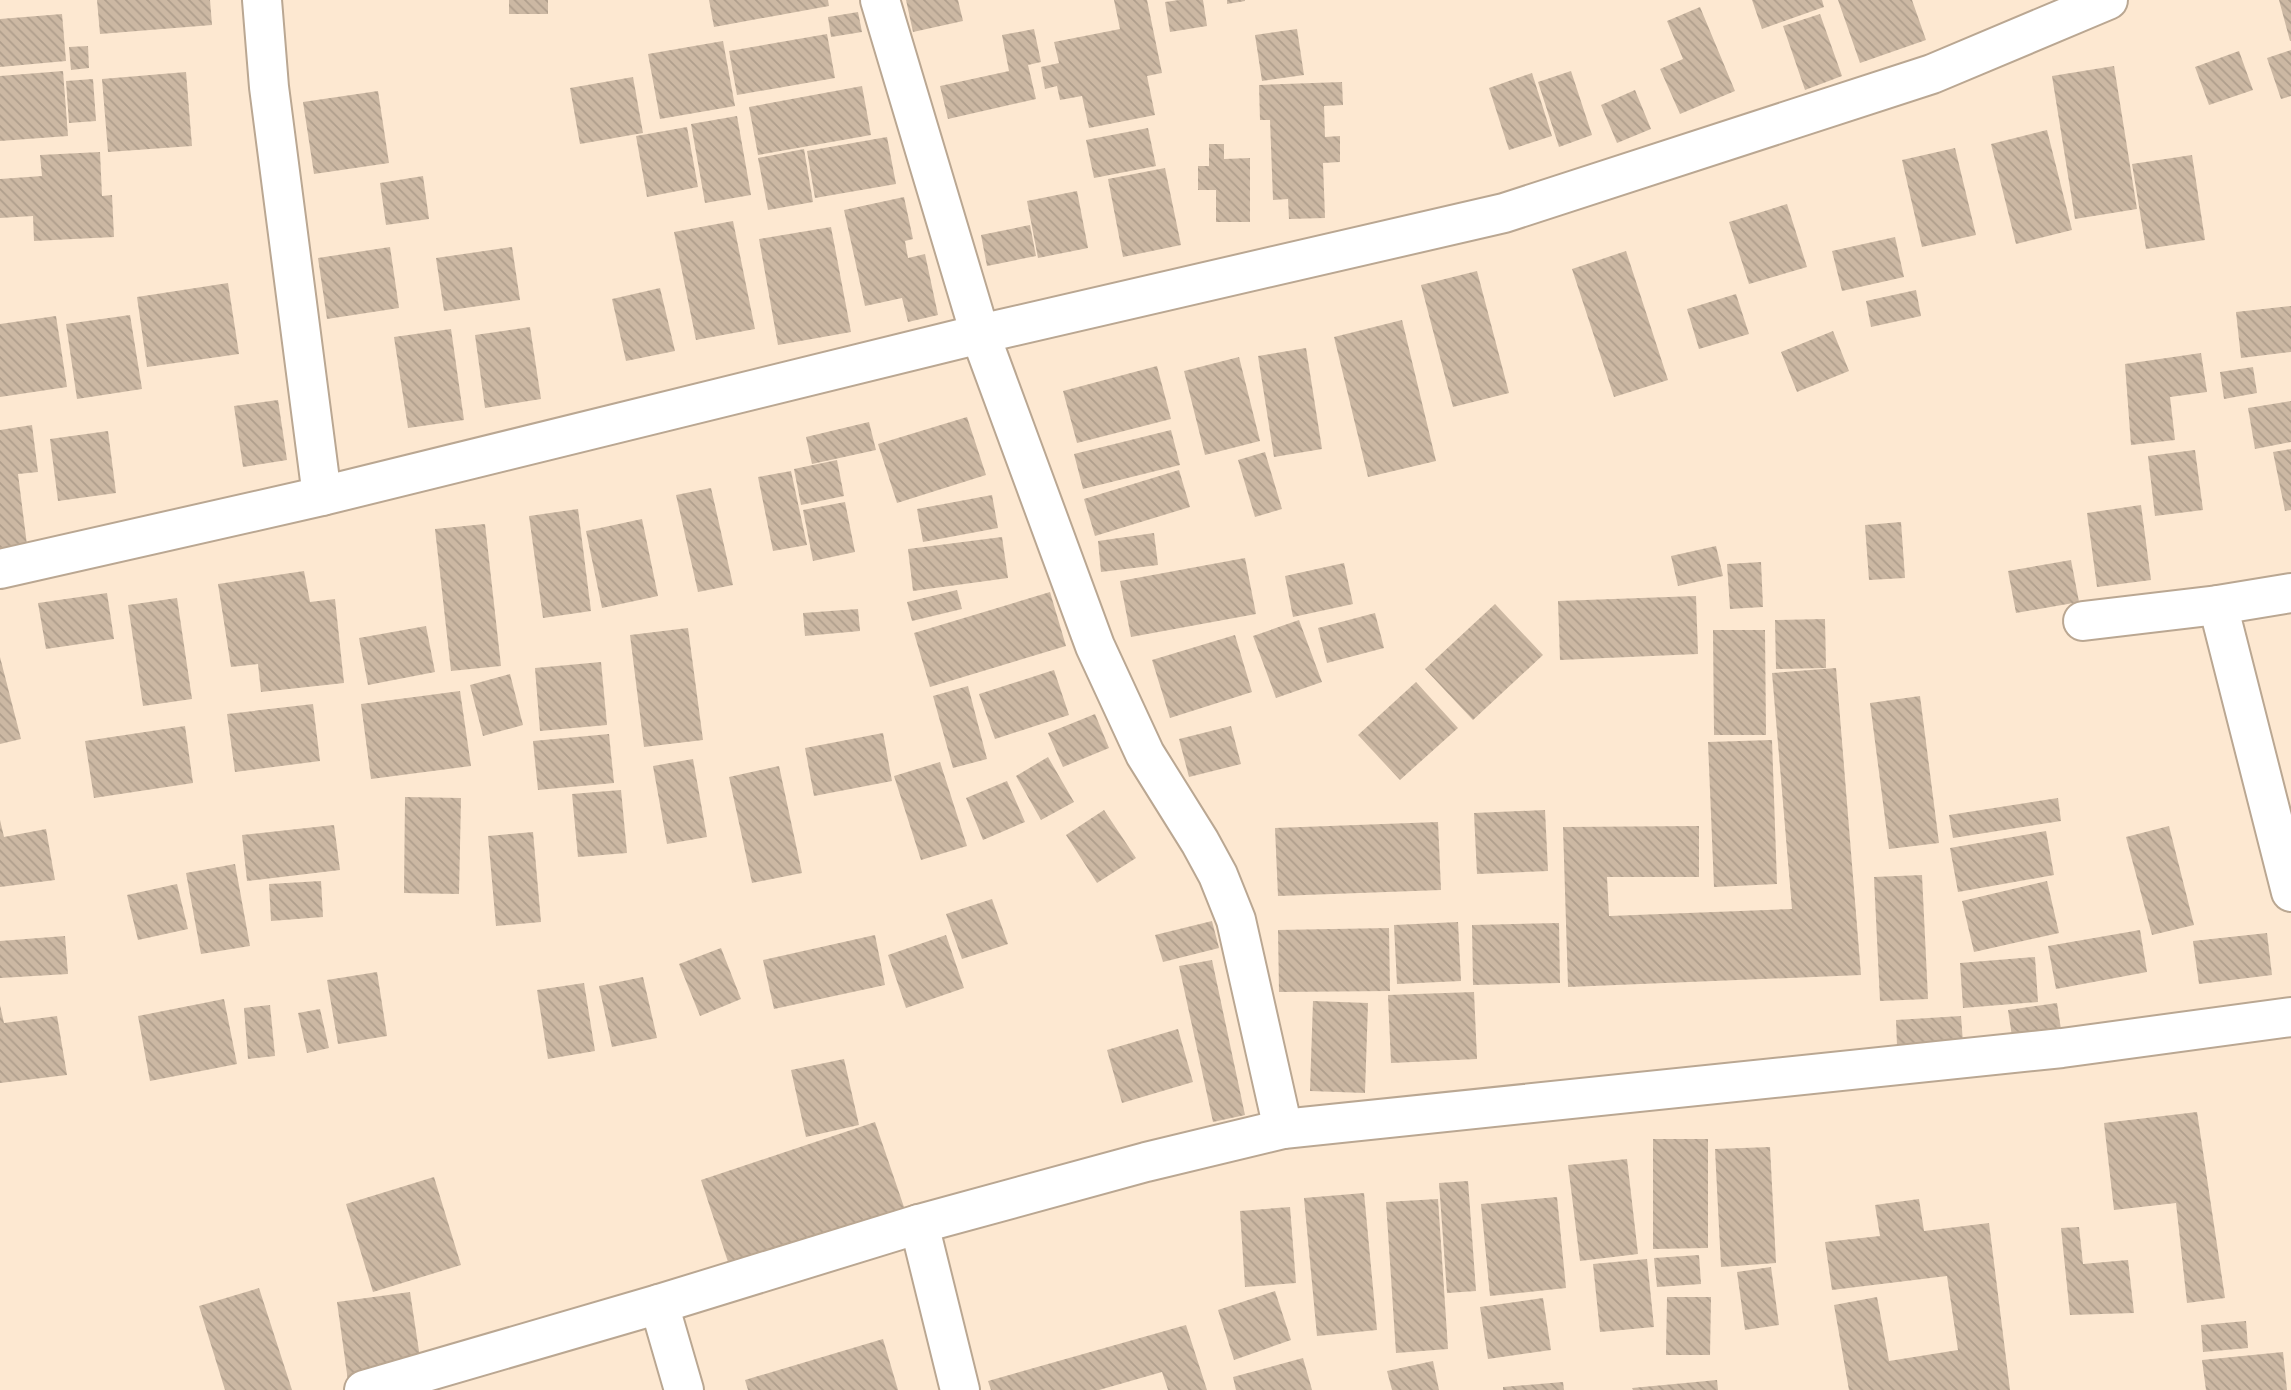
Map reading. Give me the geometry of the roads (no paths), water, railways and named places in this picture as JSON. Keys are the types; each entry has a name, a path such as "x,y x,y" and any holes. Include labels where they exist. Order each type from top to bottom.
{"street":[{"path":"262,0 269,87 322,496"},
{"path":"880,0 980,334 1105,668 1145,754 1218,874 1236,920 1283,1129"},
{"path":"0,569 322,496 980,334 1503,212 1716,146 1932,74 2108,0"},
{"path":"2083,621 2218,606 2291,593"},
{"path":"2218,606 2291,892"},
{"path":"364,1390 659,1304 919,1224 1146,1162 1283,1129 2049,1049 2291,1017"},
{"path":"919,1224 960,1390"},
{"path":"659,1304 684,1390"}]}
